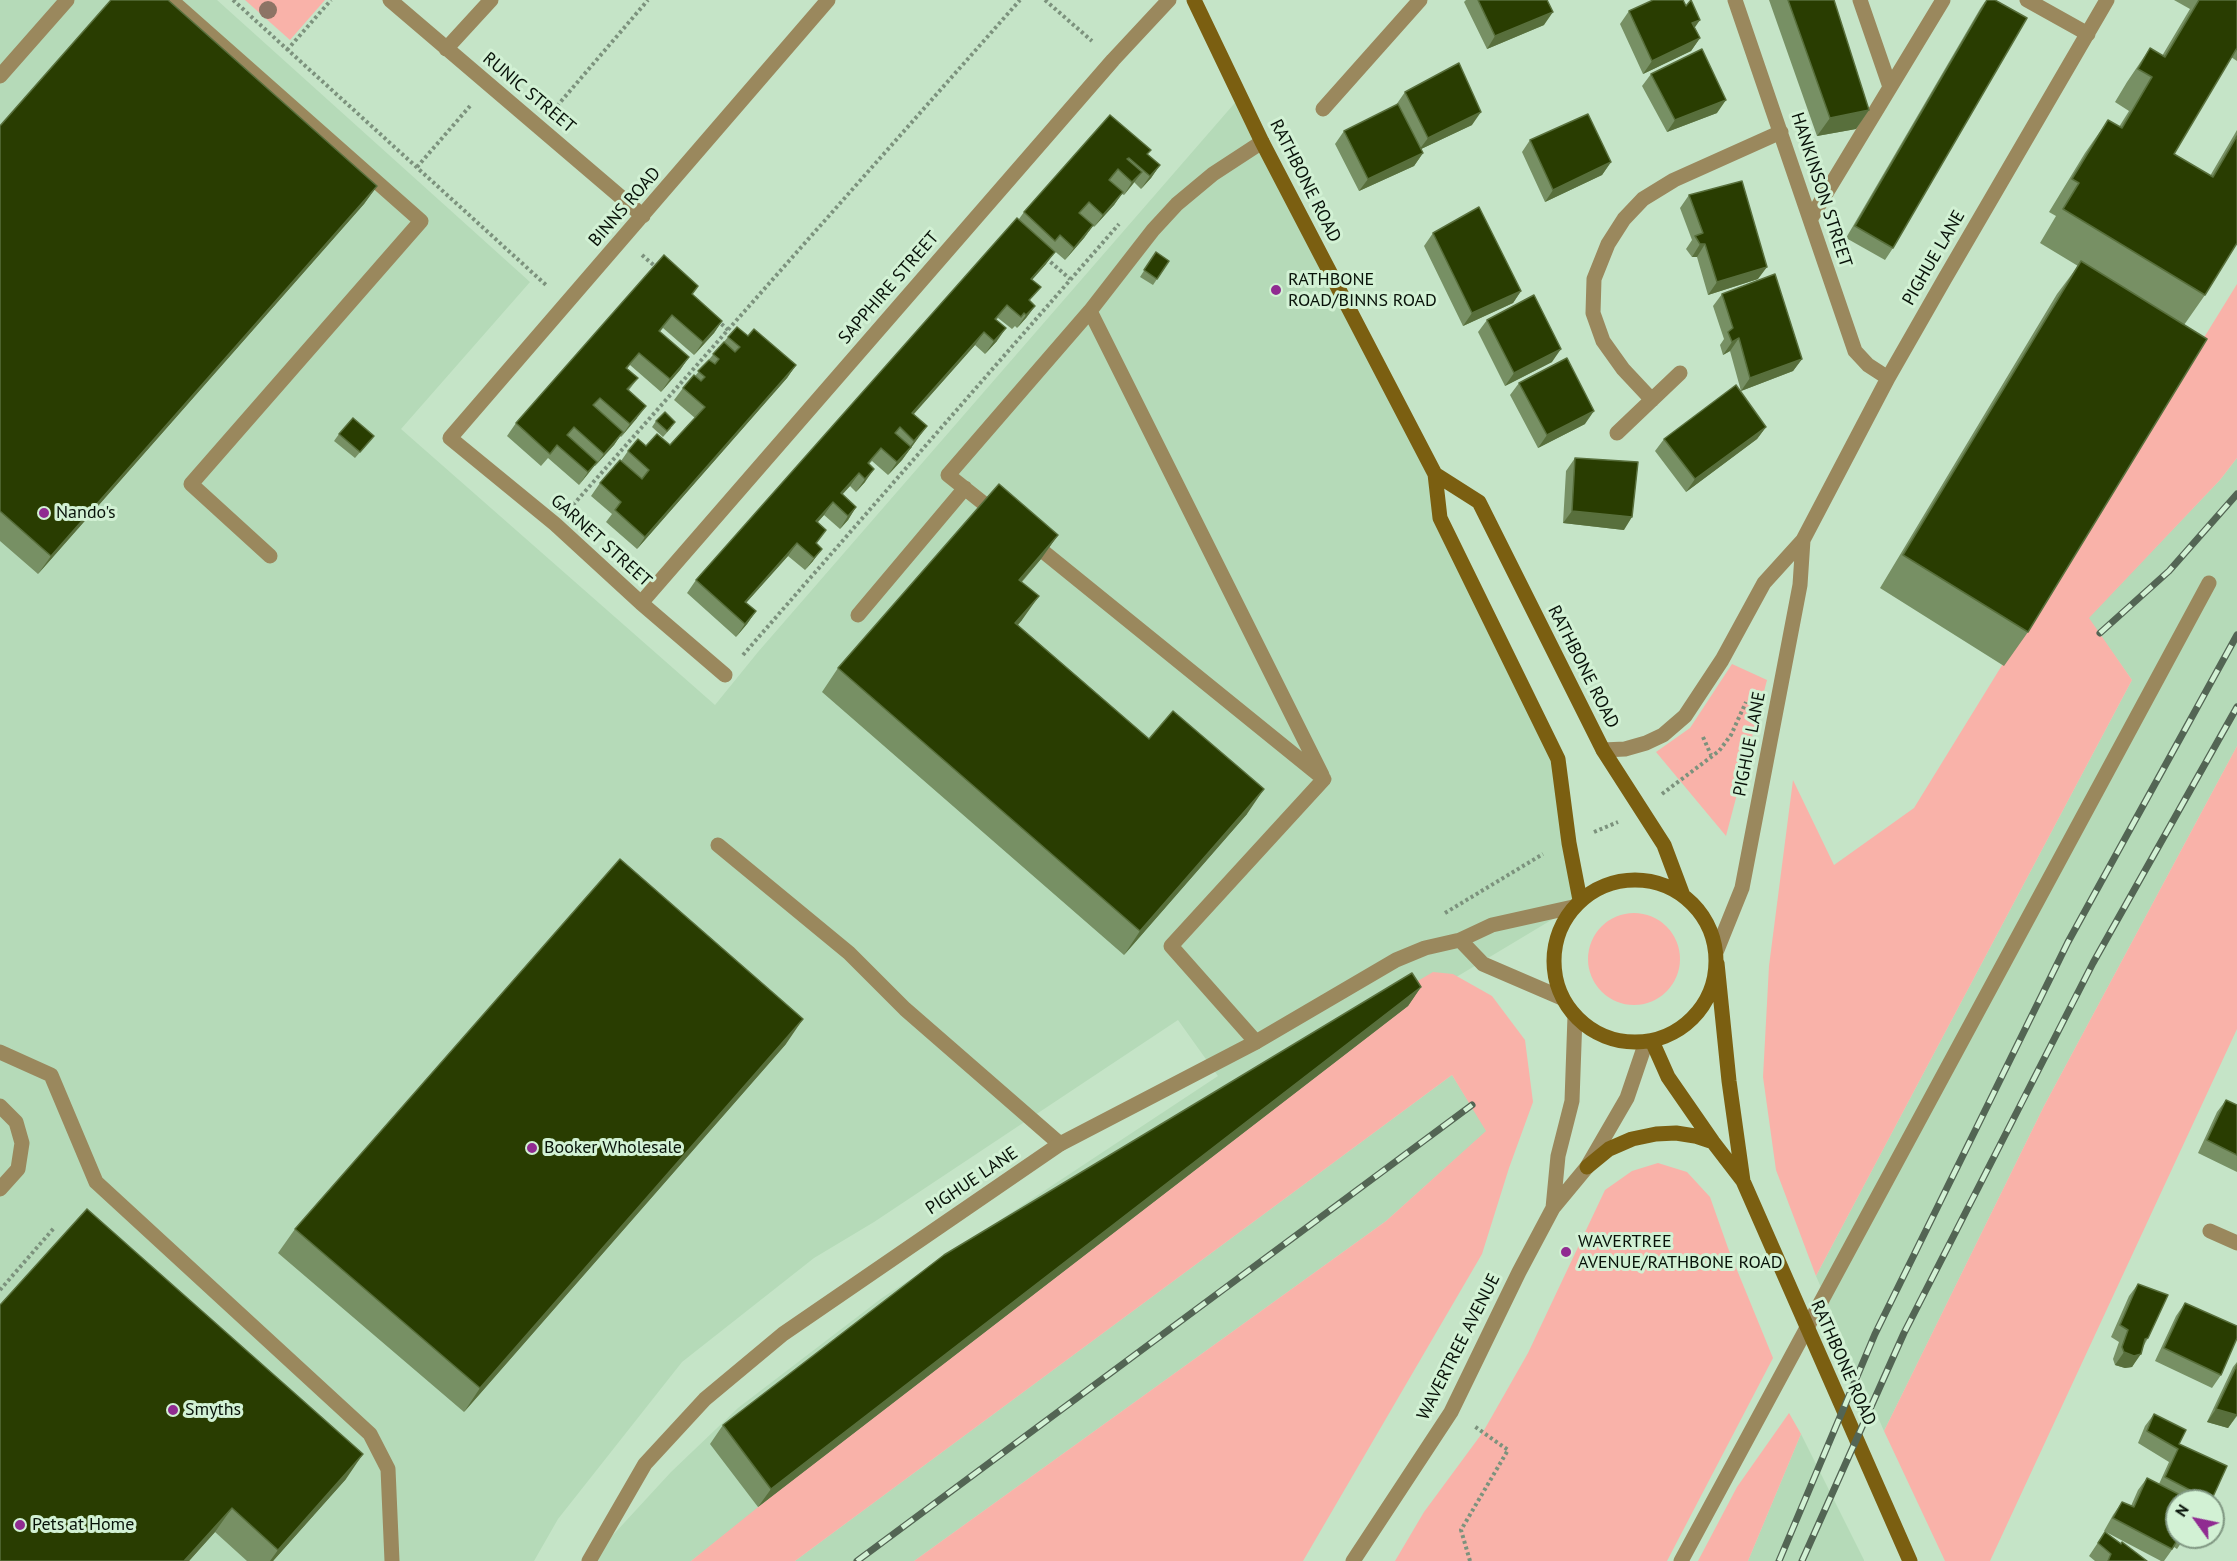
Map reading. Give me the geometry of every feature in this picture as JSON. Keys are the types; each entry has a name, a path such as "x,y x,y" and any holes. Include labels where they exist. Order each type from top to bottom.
{"main road":[{"name":"RATHBONE ROAD","path":"1194,0 1262,142 1435,474 1440,518 1558,759 1576,903"},
{"name":"RATHBONE ROAD","path":"1435,474 1479,502 1603,750 1664,845 1682,893"},
{"path":"1630,879 1657,881 1682,893 1699,909 1711,928 1717,956 1712,989 1698,1013 1677,1031 1649,1041 1620,1041 1595,1032 1575,1016 1562,998 1554,975 1554,951 1561,927 1576,903 1603,885 1630,879"},
{"name":"RATHBONE ROAD","path":"1717,956 1729,1081 1743,1181"},
{"name":"RATHBONE ROAD","path":"1649,1041 1668,1077 1743,1181 1910,1561"},
{"path":"1587,1167 1610,1149 1648,1135 1676,1132 1713,1142"}],"street":[{"path":"0,76 67,0"},
{"path":"171,0 421,221 191,484 270,556"},
{"name":"RUNIC STREET","path":"390,0 643,216"},
{"path":"446,49 491,0"},
{"name":"BINNS ROAD","path":"450,438 828,0"},
{"name":"SAPPHIRE STREET","path":"641,603 1113,60 1169,0"},
{"path":"1323,109 1420,0"},
{"name":"HANKINSON STREET","path":"1735,0 1855,351 1868,365 1888,378"},
{"path":"1860,0 1890,87"},
{"path":"1811,218 1943,0"},
{"path":"2027,0 2088,34"},
{"name":"PIGHUE LANE","path":"1603,750 1625,749 1646,744 1663,735 1685,716 1722,660 1764,583 1803,540 1888,378 2107,0"},
{"path":"1652,400 1623,369 1603,341 1593,313 1594,279 1608,244 1624,219 1643,199 1674,180 1781,132"},
{"path":"1262,142 1213,174 1177,204 1153,230 1090,311 948,475 1324,779"},
{"path":"1090,311 1324,779"},
{"path":"1617,433 1680,373"},
{"name":"GARNET STREET","path":"450,438 555,524 641,603 725,675"},
{"path":"858,615 965,488"},
{"name":"PIGHUE LANE","path":"1717,956 1742,888 1798,596 1803,540"},
{"path":"1681,1561 2209,584"},
{"path":"1256,1042 1171,946 1324,779"},
{"path":"718,845 849,953 905,1009 1060,1144"},
{"name":"PIGHUE LANE","path":"589,1561 645,1464 705,1399 783,1334 1060,1144 1256,1042 1396,960 1425,948 1460,940 1492,925 1576,903"},
{"path":"1460,940 1483,964 1562,998"},
{"name":"WAVERTREE AVENUE","path":"1553,1208 1558,1156 1572,1101 1575,1016"},
{"name":"WAVERTREE AVENUE","path":"1353,1561 1451,1412 1553,1208 1587,1167 1627,1098 1649,1041"},
{"path":"0,1052 51,1075 96,1182 370,1434 388,1469 392,1561"},
{"path":"0,1106 16,1122 22,1143 18,1169 0,1190"},
{"path":"2210,1231 2237,1243"}],"path":[{"path":"233,0 567,304"},
{"path":"287,50 331,0"},
{"path":"539,127 648,0"},
{"path":"555,524 1020,0"},
{"path":"1045,0 1113,60"},
{"path":"417,167 488,85"},
{"path":"725,675 1124,218"},
{"path":"624,239 658,269"},
{"path":"1038,251 1070,279"},
{"path":"710,315 728,330"},
{"path":"733,324 741,332"},
{"path":"1661,795 1711,755"},
{"path":"1589,834 1615,824"},
{"path":"1468,900 1542,854"},
{"path":"0,1290 54,1228"},
{"path":"1451,1412 1508,1450 1461,1530 1470,1561"}],"shaded area":[{"path":"0,0 217,0 530,282 401,429 715,705 758,652 1240,97 1435,474 1440,518 1558,759 1573,907 1408,1006 691,1561 589,1561 671,1472 738,1408 882,1298 1218,1076 1178,1020 874,1222 814,1258 682,1362 558,1519 534,1561 0,1561"},
{"path":"245,0 325,0 290,40"},
{"path":"2237,284 2237,458 2220,480 2089,618 2132,680 1816,1276 1776,1170 1763,1077 1769,966 1793,780 1834,865 1914,808"},
{"path":"2237,458 2237,746 2044,1106 1884,1431 1816,1276 2132,680 2088,618 2220,480"},
{"path":"1732,664 1767,680 1726,836 1656,752 1690,728"},
{"path":"2237,746 2237,1029 1990,1561 1945,1561 1884,1431 2044,1106"},
{"path":"1634,913 1652,917 1666,927 1676,941 1680,959 1676,977 1666,991 1652,1001 1634,1005 1616,1001 1602,991 1592,977 1588,959 1592,941 1602,927 1616,917"},
{"path":"1433,972 1453,974 1492,996 1525,1040 1533,1102 1482,1254 1303,1561 914,1561 1386,1221 1486,1131 1452,1075 795,1561 691,1561 1399,992"},
{"path":"1452,1075 1487,1131 1386,1221 914,1561 795,1561"},
{"path":"1658,1163 1687,1172 1710,1197 1728,1248 1773,1358 1667,1561 1395,1561 1424,1512 1483,1432 1528,1353 1605,1190 1632,1171"},
{"path":"1789,1413 1801,1434 1748,1561 1698,1561 1737,1487"},
{"path":"1801,1434 1864,1560 1864,1561 1748,1561"}],"building":[{"path":"111,0 168,0 377,186 51,556 0,511 0,126"},
{"path":"1478,0 1547,0 1553,12 1495,36"},
{"path":"1653,0 1683,0 1686,6 1691,0 1700,20 1692,23 1700,38 1652,61 1629,11"},
{"path":"1788,0 1834,0 1869,110 1830,118"},
{"path":"1987,0 1995,0 2027,18 1893,248 1855,226"},
{"path":"2199,0 2237,0 2237,48 2174,154 2213,177 2237,136 2237,243 2205,295 2063,209 2079,183 2072,179 2108,120 2122,128 2152,77 2138,69 2150,48 2165,57"},
{"path":"1702,49 1726,100 1675,120 1651,74"},
{"path":"1459,63 1481,112 1428,138 1405,92"},
{"path":"1398,104 1423,153 1368,179 1344,131"},
{"path":"1588,114 1611,162 1553,190 1530,140"},
{"path":"1110,115 1151,150 1147,154 1160,165 1150,176 1129,158 1127,159 1142,172 1132,182 1118,169 1109,180 1123,192 1103,215 1089,202 1079,213 1093,225 1074,248 1060,235 1055,241 1024,212"},
{"path":"1742,181 1767,267 1717,282 1705,244 1700,244 1695,236 1703,233 1689,195"},
{"path":"1479,207 1521,291 1472,313 1433,233"},
{"path":"1017,218 1055,252 1031,279 1041,287 1029,300 1035,306 1021,317 1007,305 995,319 1006,328 994,341 984,332 912,413 927,426 914,441 900,427 895,433 911,447 897,462 881,448 868,463 874,469 865,479 859,473 841,493 856,507 848,516 833,502 816,521 826,530 816,543 822,549 814,558 797,543 745,602 756,611 745,624 696,580"},
{"path":"1156,252 1169,261 1157,279 1144,270"},
{"path":"664,255 698,286 692,294 722,321 703,342 672,315 659,331 689,357 670,379 639,353 626,368 638,378 627,389 646,406 630,424 600,398 593,405 623,432 604,454 574,427 567,435 597,462 588,472 557,445 550,454 516,423"},
{"path":"2081,261 2207,339 2028,632 1903,555"},
{"path":"1775,274 1802,359 1750,378 1739,338 1732,342 1728,332 1733,328 1722,294"},
{"path":"1534,295 1561,349 1514,373 1487,320"},
{"path":"737,327 748,336 754,329 796,365 645,537 615,510 621,502 600,483 620,460 642,479 649,470 628,451 638,439 646,446 657,434 670,445 705,407 683,388 694,375 701,381 705,377 698,371 709,360 715,364 719,359 713,354 724,342 735,352 740,347 728,337"},
{"path":"1567,358 1594,411 1547,435 1519,383"},
{"path":"1736,385 1766,427 1695,479 1664,439"},
{"path":"665,412 675,422 667,431 656,421"},
{"path":"353,418 374,436 360,452 339,434"},
{"path":"1575,458 1638,462 1632,517 1572,511"},
{"path":"999,484 1058,535 1019,580 1039,596 1015,623 1149,739 1173,711 1264,789 1140,931 838,668"},
{"name":"Booker Wholesale","path":"620,859 803,1019 480,1388 295,1229"},
{"path":"1412,973 1421,987 771,1489 723,1425 944,1255"},
{"path":"2226,1100 2237,1105 2237,1155 2207,1140"},
{"path":"87,1209 363,1454 278,1550 232,1508 184,1561 0,1561 0,1305"},
{"path":"2138,1284 2168,1295 2148,1338 2145,1339 2141,1354 2134,1356 2124,1352 2122,1347 2128,1330 2120,1325"},
{"path":"2185,1303 2237,1326 2237,1338 2221,1375 2164,1348"},
{"path":"2237,1365 2237,1415 2216,1409"},
{"path":"2154,1414 2186,1430 2179,1444 2227,1466 2216,1489 2188,1489 2165,1477 2178,1449 2147,1431"},
{"path":"2147,1478 2169,1489 2165,1489 2165,1545 2113,1518 2122,1502 2134,1507"},
{"path":"2105,1532 2147,1561 2108,1561 2111,1554 2098,1543"}],"railway":[{"path":"2100,633 2169,571 2237,494"},
{"path":"1779,1561 1875,1334 2068,942 2237,635"},
{"path":"1802,1561 1904,1333 2093,963 2237,707"},
{"path":"857,1561 1472,1105"}],"place":[{"name":"RATHBONE ROAD/BINNS ROAD","path":"1276,290"},
{"name":"Nando's","path":"44,513"},
{"name":"Booker Wholesale","path":"532,1148"},
{"name":"WAVERTREE AVENUE/RATHBONE ROAD","path":"1566,1252"},
{"name":"Smyths","path":"173,1410"},
{"name":"Pets at Home","path":"20,1525"}]}
